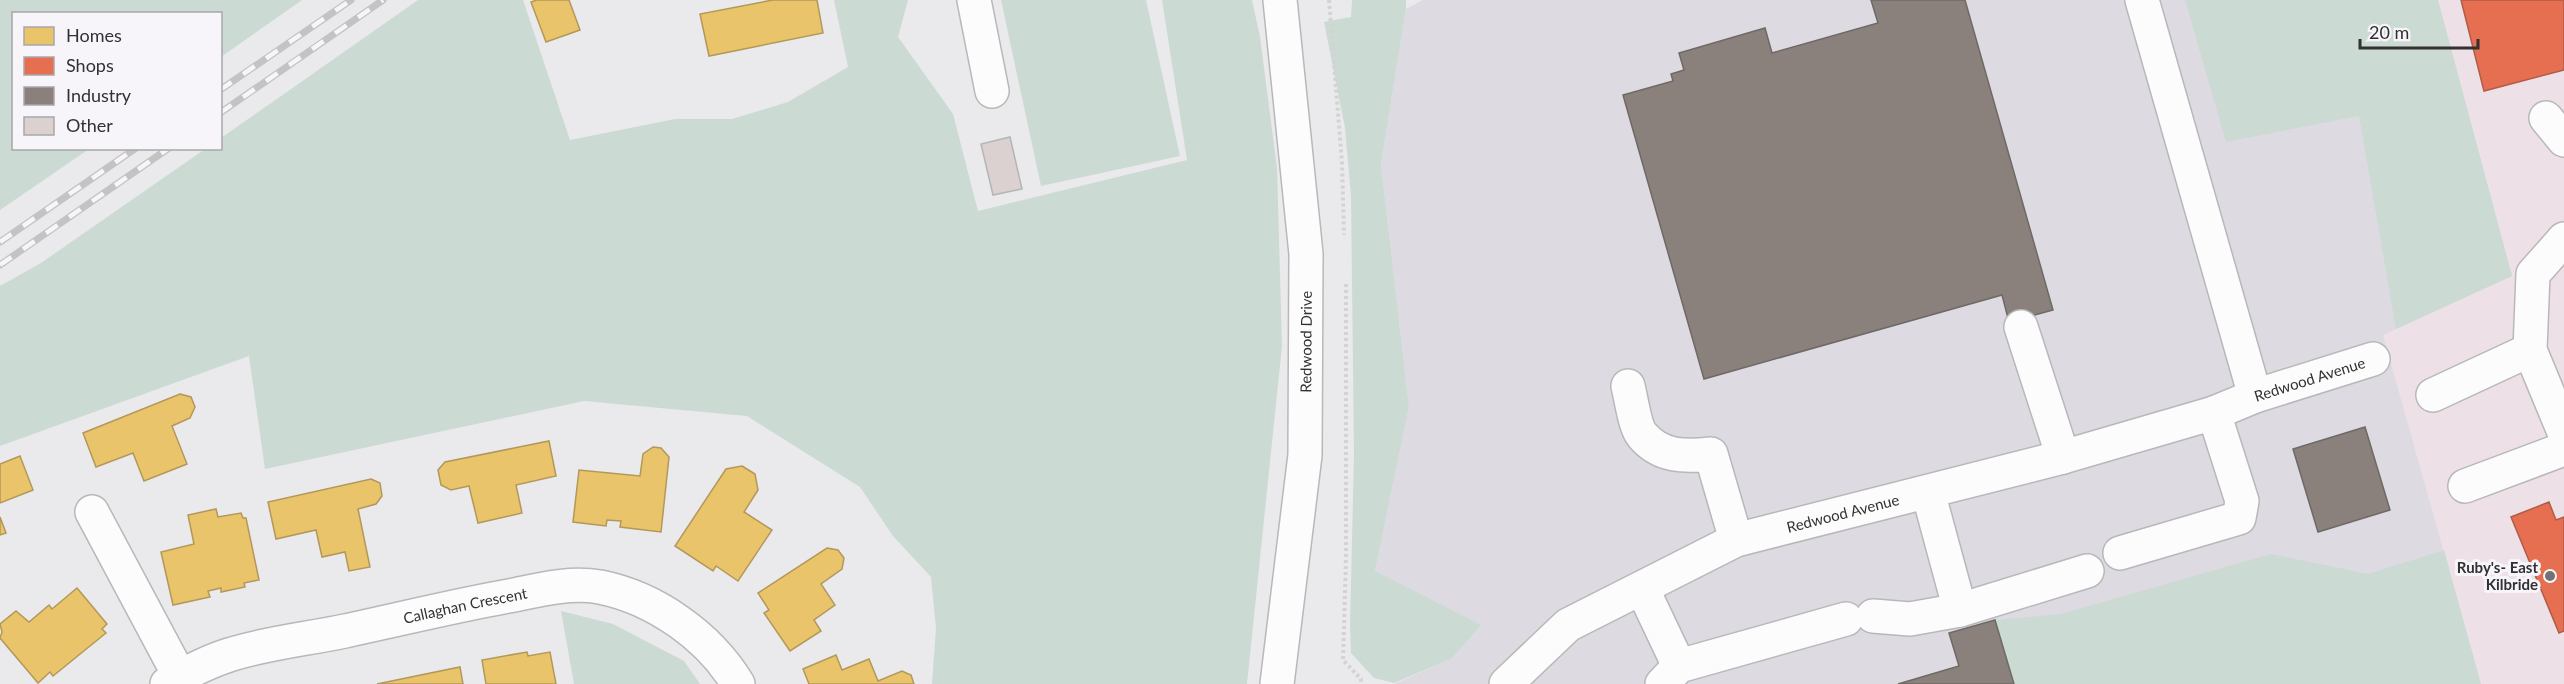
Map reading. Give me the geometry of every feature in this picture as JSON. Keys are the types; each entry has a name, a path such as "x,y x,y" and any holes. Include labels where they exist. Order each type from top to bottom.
{"street":[{"path":"974,0 992,91"},
{"name":"Redwood Drive","path":"1277,684 1305,455 1306,254 1280,0"},
{"path":"2142,0 2255,396"},
{"path":"2557,246 2533,274 2530,350 2564,432"},
{"path":"2021,327 2063,457"},
{"path":"2433,395 2530,350"},
{"name":"Redwood Avenue","path":"1506,684 1568,625 1736,540 2063,457 2214,413 2255,396 2373,359"},
{"path":"1628,386 1641,434 1667,454 1692,456 1711,454 1736,540"},
{"path":"2120,553 2239,518 2242,501 2214,413"},
{"path":"2465,486 2564,449"},
{"path":"1929,492 1960,610"},
{"path":"92,512 173,680"},
{"path":"1642,588 1670,675 1859,617 1910,619 1960,610 2087,571"},
{"name":"Callaghan Crescent","path":"173,680 229,655 491,599 560,586 582,585 602,588 643,602 663,612 697,635 729,668 738,684"}],"shaded area":[{"path":"0,0 302,0 222,56 222,12 12,12 12,150 88,150 0,210"},
{"path":"418,0 523,0 570,140 675,119 732,119 788,102 848,67 834,0 908,0 898,37 953,114 978,211 1187,160 1162,0 1252,0 1260,37 1277,168 1282,346 1247,684 932,684 936,628 931,577 893,536 860,487 747,416 584,401 265,469 249,356 0,446 0,286 41,263 204,150 222,150 222,137"},
{"path":"1001,0 1146,0 1180,156 1041,186"},
{"path":"1352,0 1406,0 1381,164 1409,407 1375,571 1481,625 1451,659 1394,683 1374,678 1351,653 1354,454 1351,196 1345,128 1324,22 1351,17"},
{"path":"1423,0 2438,0 2512,276 2383,335 2481,684 1394,684 1451,659 1375,571 1409,407 1381,164 1406,9"},
{"path":"2185,0 2438,0 2512,276 2396,329 2359,116 2226,142"},
{"path":"2438,0 2564,0 2564,684 2481,684 2383,335 2512,276"},
{"path":"2444,550 2481,684 2014,684 1995,620 2061,614 2271,554 2368,574"},
{"path":"561,611 613,624 684,661 700,684 574,684"}],"building: Homes":[{"path":"569,0 580,30 546,42 531,2"},
{"path":"773,0 817,0 823,33 709,56 700,14"},
{"path":"180,394 191,397 195,407 190,418 172,426 187,464 144,481 133,453 96,467 83,433"},
{"path":"549,441 556,476 516,485 522,513 478,523 469,486 451,490 441,485 438,470 445,462"},
{"path":"653,447 661,448 669,457 661,532 620,527 621,521 607,520 606,526 573,522 579,470 640,476 643,454"},
{"path":"20,456 33,490 0,503 0,464"},
{"path":"742,466 755,474 758,490 744,512 772,530 738,581 716,566 713,571 675,546 726,469"},
{"path":"371,479 380,483 382,496 376,504 358,509 370,567 349,571 345,552 322,557 316,530 276,539 268,502"},
{"path":"216,509 218,517 241,513 243,518 246,518 259,580 244,583 245,587 221,592 221,588 208,591 210,597 173,605 161,552 194,544 188,515"},
{"path":"0,517 6,533 0,535"},
{"path":"827,548 838,550 844,558 842,569 821,584 835,605 814,620 821,631 790,651 764,613 769,610 758,593"},
{"path":"77,588 107,624 102,629 106,633 53,676 50,672 38,683 0,638 2,632 0,624 16,611 29,622 49,605 52,609"},
{"path":"527,652 528,656 550,652 556,684 486,684 482,660"},
{"path":"836,655 842,670 869,659 878,681 902,671 911,675 914,684 809,684 803,669"},
{"path":"460,667 463,684 377,684"}],"building: Shops":[{"path":"2461,0 2564,0 2564,70 2484,91"},
{"name":"Ruby's- East Kilbride","path":"2549,502 2556,520 2564,517 2564,631 2559,633 2511,517"}],"building: Industry":[{"path":"1871,0 1965,0 2053,310 2009,322 2002,295 1704,379 1623,95 1673,81 1671,74 1684,70 1679,53 1765,28 1772,53 1878,23"},
{"path":"2365,427 2390,510 2318,532 2293,449"},
{"path":"1995,620 2014,684 1898,684 1959,666 1949,633"}],"building: Other":[{"path":"1010,137 1022,189 993,195 981,144"}],"railway":[{"path":"222,89 351,0"},
{"path":"222,112 383,0"},
{"path":"0,242 133,150"},
{"path":"0,265 166,150"}],"place":[{"name":"Ruby's- East Kilbride","path":"2550,576"}]}
